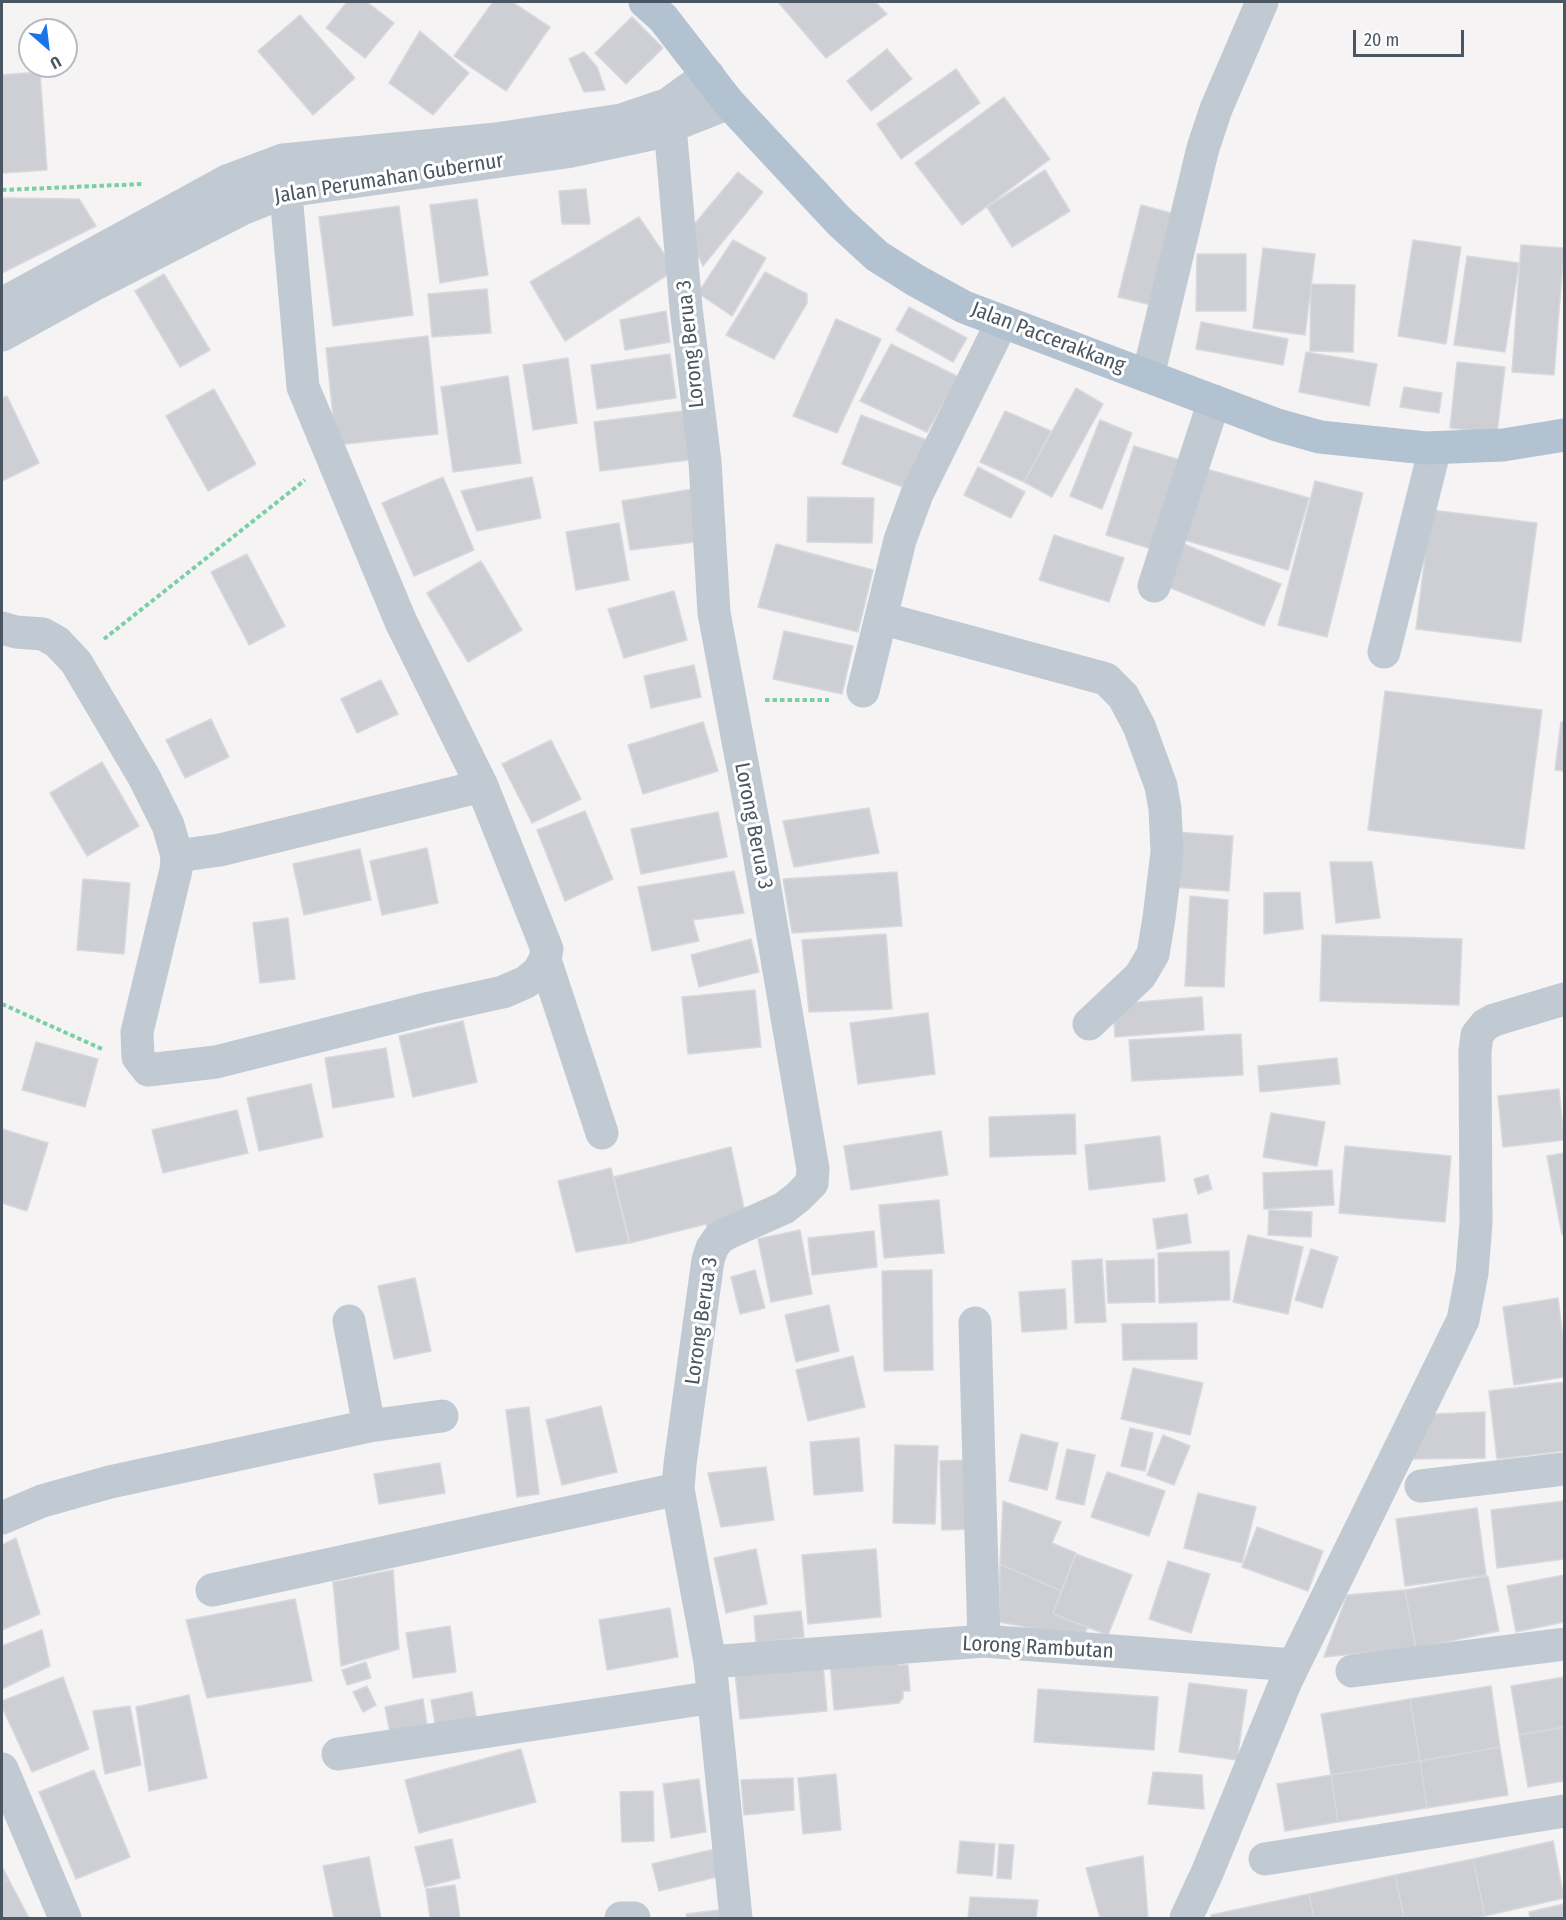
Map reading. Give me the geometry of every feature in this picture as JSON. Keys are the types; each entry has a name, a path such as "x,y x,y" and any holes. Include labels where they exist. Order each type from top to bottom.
{"main road":[{"name":"Jalan Paccerakkang","path":"645,2 663,18 729,103 839,221 877,256 964,307 1278,425 1320,437 1379,445 1435,448 1503,445 1564,435"}],"street":[{"path":"1148,376 1203,148 1216,109 1262,2"},
{"name":"Jalan Perumahan Gubernur","path":"669,115 708,75"},
{"name":"Jalan Perumahan Gubernur","path":"2,304 218,185 285,176 566,152 616,142 669,115 729,103"},
{"name":"Lorong Berua 3","path":"669,115 685,296 705,462 714,613 758,848 812,1176 812,1183 784,1208 728,1233 719,1238 712,1248 705,1281 678,1489"},
{"name":"Jalan Perumahan Gubernur","path":"2,335 221,219 285,176"},
{"path":"2,628 16,632 43,634 57,642 76,662 144,777 168,825 177,856 176,870 137,1032 138,1057 148,1071 216,1062 503,992 526,982 538,972 545,960 547,949 482,786 401,622 303,387 285,176"},
{"path":"863,691 900,540 917,494 1002,322"},
{"path":"1154,586 1214,401"},
{"path":"1384,652 1435,448"},
{"path":"881,618 1106,679 1123,696 1139,726 1161,786 1165,810 1166,862 1153,954 1140,976 1089,1024"},
{"path":"177,856 220,850 482,786"},
{"path":"545,960 602,1133"},
{"path":"1186,1918 1293,1665 1463,1320 1472,1273 1476,1222 1475,1052 1477,1035 1485,1025 1494,1020 1564,999"},
{"path":"349,1321 369,1426"},
{"path":"975,1323 984,1641"},
{"path":"2,1518 42,1501 110,1482 369,1426 442,1416"},
{"path":"1421,1486 1564,1469"},
{"path":"212,1590 678,1489 710,1662 736,1918"},
{"name":"Lorong Rambutan","path":"710,1662 984,1641 1293,1665"},
{"path":"1352,1671 1564,1644"},
{"path":"338,1754 714,1697"},
{"path":"2,1769 65,1918"},
{"path":"1265,1859 1564,1811"},
{"path":"621,1918 634,1918"}],"path":[{"path":"2,190 144,184"},
{"path":"76,662 332,459"},
{"path":"729,700 826,700 857,696 863,691"},
{"path":"2,1004 143,1067"}],"building":[{"path":"347,2 367,2 394,23 365,58 326,28"},
{"path":"493,2 512,2 550,27 506,91 454,56"},
{"path":"778,2 875,2 887,14 826,58"},
{"path":"300,15 355,78 313,115 258,51"},
{"path":"632,17 663,48 626,84 595,53"},
{"path":"420,31 469,73 433,115 389,83"},
{"path":"887,49 912,79 871,111 847,81"},
{"path":"584,52 597,67 605,90 584,92 569,59"},
{"path":"956,69 980,103 901,159 877,124"},
{"path":"18,74 18,78 40,78 47,170 2,173 2,75"},
{"path":"1004,97 1050,159 962,225 915,163"},
{"path":"1045,170 1070,211 1012,247 987,207"},
{"path":"738,172 763,192 703,266 687,233"},
{"path":"586,189 590,224 562,224 559,191"},
{"path":"2,198 79,199 96,226 2,273"},
{"path":"477,199 488,275 440,283 430,205"},
{"path":"1141,205 1178,215 1156,306 1118,297"},
{"path":"399,206 413,315 333,326 319,217"},
{"path":"639,217 675,270 565,341 530,282"},
{"path":"733,240 766,258 732,316 698,293"},
{"path":"1413,240 1461,247 1446,344 1398,336"},
{"path":"1521,245 1564,248 1554,375 1512,372"},
{"path":"1263,248 1315,254 1305,335 1253,328"},
{"path":"1197,254 1246,254 1246,311 1196,311"},
{"path":"1467,256 1519,263 1505,352 1454,345"},
{"path":"765,272 807,294 807,303 774,359 726,335"},
{"path":"164,274 210,350 180,367 135,291"},
{"path":"1311,284 1355,285 1353,352 1310,351"},
{"path":"487,289 491,333 432,337 428,294"},
{"path":"909,307 967,338 953,362 896,330"},
{"path":"666,311 670,342 625,350 620,320"},
{"path":"836,319 881,339 837,433 793,416"},
{"path":"1201,322 1288,339 1283,365 1196,349"},
{"path":"428,336 438,434 336,445 326,348"},
{"path":"891,344 959,377 927,432 860,401"},
{"path":"1306,352 1377,364 1369,406 1299,392"},
{"path":"670,354 676,398 597,409 591,365"},
{"path":"568,358 577,423 533,430 523,365"},
{"path":"1457,362 1505,367 1497,433 1450,428"},
{"path":"508,376 521,463 453,472 441,387"},
{"path":"1404,387 1442,393 1439,413 1400,407"},
{"path":"1076,388 1103,404 1052,497 1024,482"},
{"path":"214,389 256,464 208,491 166,416"},
{"path":"7,396 39,463 2,481 2,398"},
{"path":"683,411 689,460 600,471 594,422"},
{"path":"1005,411 1051,431 1024,482 980,462"},
{"path":"861,415 927,440 908,489 842,464"},
{"path":"1100,420 1132,433 1102,509 1070,496"},
{"path":"1134,446 1180,460 1152,549 1106,535"},
{"path":"978,467 1025,492 1011,518 964,495"},
{"path":"1203,468 1309,498 1288,570 1181,539"},
{"path":"443,477 474,550 414,576 382,503"},
{"path":"532,477 541,518 477,531 461,491"},
{"path":"1315,481 1363,493 1327,637 1278,625"},
{"path":"699,488 703,541 630,550 622,501"},
{"path":"808,497 874,498 872,543 807,542"},
{"path":"1431,510 1537,523 1521,642 1416,629"},
{"path":"619,523 629,580 576,590 566,532"},
{"path":"1054,535 1124,558 1109,602 1039,580"},
{"path":"776,544 873,570 858,632 758,607"},
{"path":"1184,544 1281,584 1264,626 1166,586"},
{"path":"247,554 285,626 249,645 211,572"},
{"path":"481,561 522,630 468,662 427,593"},
{"path":"674,591 687,640 624,658 608,609"},
{"path":"784,631 853,646 842,694 773,679"},
{"path":"694,665 701,697 651,708 644,676"},
{"path":"381,680 398,714 357,733 341,699"},
{"path":"1385,691 1542,710 1524,849 1368,830"},
{"path":"211,719 229,757 185,778 166,740"},
{"path":"703,722 718,771 643,794 628,745"},
{"path":"1561,722 1564,722 1564,771 1555,770"},
{"path":"551,740 581,799 532,823 502,764"},
{"path":"102,762 139,826 87,856 50,793"},
{"path":"869,808 879,853 794,867 783,821"},
{"path":"585,811 613,879 565,901 537,830"},
{"path":"718,812 727,857 641,874 631,829"},
{"path":"1175,832 1233,836 1229,891 1171,887"},
{"path":"427,848 438,903 382,915 370,861"},
{"path":"360,849 371,900 304,915 293,864"},
{"path":"1330,862 1372,862 1380,918 1336,923"},
{"path":"734,871 744,913 693,920 699,941 652,951 638,887"},
{"path":"897,872 902,926 792,933 783,879"},
{"path":"83,879 130,883 124,954 77,950"},
{"path":"1300,892 1303,929 1264,934 1264,893"},
{"path":"1190,896 1228,900 1224,987 1185,986"},
{"path":"288,918 295,979 260,983 253,923"},
{"path":"886,934 892,1009 809,1012 802,940"},
{"path":"1322,935 1462,939 1459,1005 1320,1001"},
{"path":"751,939 759,972 699,987 691,955"},
{"path":"755,990 761,1047 688,1054 682,997"},
{"path":"1202,997 1204,1030 1115,1037 1113,1004"},
{"path":"928,1013 935,1074 858,1084 850,1023"},
{"path":"463,1021 477,1082 413,1097 399,1036"},
{"path":"1241,1034 1243,1075 1132,1081 1129,1040"},
{"path":"36,1042 98,1059 85,1107 22,1090"},
{"path":"386,1048 394,1097 333,1108 325,1058"},
{"path":"1337,1058 1340,1084 1260,1092 1258,1066"},
{"path":"311,1084 323,1137 259,1151 247,1098"},
{"path":"1559,1089 1564,1140 1503,1147 1498,1096"},
{"path":"237,1110 248,1153 163,1173 152,1130"},
{"path":"1271,1113 1325,1122 1317,1166 1263,1157"},
{"path":"1075,1114 1076,1154 990,1157 989,1117"},
{"path":"2,1129 48,1143 27,1211 2,1203"},
{"path":"941,1131 948,1175 851,1190 844,1146"},
{"path":"1160,1136 1165,1181 1089,1190 1085,1145"},
{"path":"1345,1146 1451,1156 1445,1222 1339,1213"},
{"path":"731,1147 745,1213 708,1230 706,1224 630,1243 614,1177"},
{"path":"1564,1153 1564,1235 1562,1235 1547,1156"},
{"path":"611,1168 629,1243 576,1252 558,1181"},
{"path":"1332,1170 1334,1205 1264,1209 1263,1173"},
{"path":"1208,1175 1212,1189 1198,1194 1194,1179"},
{"path":"939,1200 944,1253 884,1258 879,1205"},
{"path":"1269,1210 1312,1212 1311,1237 1268,1235"},
{"path":"1187,1214 1191,1243 1157,1249 1153,1219"},
{"path":"800,1230 812,1294 771,1302 758,1239"},
{"path":"874,1231 877,1267 812,1275 808,1238"},
{"path":"1248,1235 1303,1247 1288,1314 1233,1302"},
{"path":"1311,1249 1338,1257 1322,1308 1295,1300"},
{"path":"1229,1251 1230,1300 1159,1303 1158,1253"},
{"path":"1102,1259 1106,1322 1075,1323 1072,1261"},
{"path":"1154,1259 1155,1302 1108,1303 1106,1261"},
{"path":"755,1270 765,1308 740,1314 731,1277"},
{"path":"932,1270 933,1370 884,1371 882,1271"},
{"path":"415,1278 431,1351 394,1359 378,1286"},
{"path":"1065,1289 1067,1329 1022,1332 1019,1292"},
{"path":"1558,1298 1564,1345 1564,1377 1514,1385 1503,1307"},
{"path":"829,1305 839,1351 796,1362 785,1315"},
{"path":"1197,1323 1197,1359 1123,1360 1122,1324"},
{"path":"853,1356 865,1407 808,1421 796,1370"},
{"path":"1133,1368 1203,1383 1190,1435 1121,1419"},
{"path":"1564,1382 1564,1451 1497,1459 1489,1391"},
{"path":"601,1406 617,1472 562,1485 546,1420"},
{"path":"529,1407 539,1494 517,1497 506,1410"},
{"path":"1485,1412 1485,1458 1411,1459 1434,1414"},
{"path":"1130,1428 1153,1433 1145,1471 1121,1466"},
{"path":"1021,1434 1058,1443 1047,1490 1009,1481"},
{"path":"1163,1435 1190,1446 1174,1485 1147,1475"},
{"path":"859,1438 863,1491 814,1495 810,1442"},
{"path":"895,1445 938,1446 935,1524 893,1523"},
{"path":"1067,1449 1095,1455 1084,1505 1056,1499"},
{"path":"970,1460 971,1529 942,1530 940,1461"},
{"path":"440,1463 445,1493 379,1504 374,1474"},
{"path":"766,1467 774,1520 721,1527 708,1473"},
{"path":"1107,1472 1165,1491 1149,1536 1091,1517"},
{"path":"1198,1493 1256,1507 1242,1563 1184,1548"},
{"path":"1003,1501 1061,1522 1052,1543 1076,1553 1061,1591 1000,1564"},
{"path":"1564,1501 1564,1559 1497,1568 1491,1510"},
{"path":"1477,1508 1486,1575 1405,1586 1396,1519"},
{"path":"1257,1527 1323,1551 1308,1591 1242,1567"},
{"path":"16,1538 40,1614 2,1630 2,1545"},
{"path":"756,1549 767,1604 726,1613 714,1558"},
{"path":"876,1549 881,1617 808,1624 802,1555"},
{"path":"1076,1554 1132,1575 1108,1635 1053,1614"},
{"path":"1168,1561 1210,1574 1191,1633 1149,1619"},
{"path":"1000,1564 1061,1591 1053,1614 1087,1627 1084,1638 999,1622"},
{"path":"393,1570 399,1649 341,1666 333,1582"},
{"path":"1564,1575 1564,1622 1516,1632 1507,1586"},
{"path":"1488,1576 1499,1631 1416,1648 1405,1590"},
{"path":"1405,1590 1416,1648 1324,1657 1347,1595"},
{"path":"295,1599 312,1681 207,1698 186,1620"},
{"path":"670,1608 678,1657 607,1670 599,1620"},
{"path":"801,1611 804,1637 756,1643 754,1616"},
{"path":"450,1626 456,1672 413,1678 406,1633"},
{"path":"42,1630 50,1666 2,1689 2,1646"},
{"path":"897,1655 898,1665 908,1665 910,1691 903,1691 903,1698 899,1703 834,1710 830,1660"},
{"path":"366,1662 371,1678 347,1685 342,1670"},
{"path":"823,1664 827,1711 740,1719 735,1673"},
{"path":"63,1677 89,1749 32,1772 2,1707 2,1701"},
{"path":"1564,1677 1564,1727 1519,1735 1511,1686"},
{"path":"1189,1683 1247,1690 1237,1760 1179,1752"},
{"path":"367,1686 376,1705 363,1712 353,1692"},
{"path":"1491,1686 1500,1747 1420,1761 1410,1699"},
{"path":"1038,1689 1158,1697 1154,1750 1034,1742"},
{"path":"472,1692 477,1721 436,1729 431,1700"},
{"path":"189,1695 207,1778 149,1791 136,1707"},
{"path":"423,1699 428,1731 391,1738 385,1707"},
{"path":"1410,1699 1420,1761 1331,1775 1321,1714"},
{"path":"130,1706 141,1765 105,1774 93,1711"},
{"path":"1564,1727 1564,1781 1528,1787 1519,1735"},
{"path":"1500,1747 1508,1795 1427,1808 1420,1761"},
{"path":"521,1749 536,1802 419,1833 405,1780"},
{"path":"1420,1761 1427,1808 1338,1822 1331,1775"},
{"path":"94,1770 130,1857 76,1879 39,1792"},
{"path":"1153,1772 1202,1775 1204,1809 1148,1804"},
{"path":"836,1774 841,1830 803,1834 798,1778"},
{"path":"1331,1775 1338,1822 1285,1831 1277,1784"},
{"path":"793,1778 794,1810 744,1815 741,1780"},
{"path":"699,1779 706,1832 671,1838 663,1784"},
{"path":"653,1791 654,1841 622,1842 620,1792"},
{"path":"452,1839 460,1878 425,1887 415,1847"},
{"path":"960,1841 995,1844 992,1876 957,1873"},
{"path":"1553,1841 1564,1898 1485,1916 1473,1859"},
{"path":"999,1844 1014,1845 1011,1879 997,1878"},
{"path":"719,1848 725,1875 659,1891 652,1864"},
{"path":"1143,1856 1148,1918 1100,1918 1086,1868"},
{"path":"369,1857 381,1918 334,1918 323,1866"},
{"path":"1473,1859 1485,1916 1404,1918 1395,1875"},
{"path":"2,1866 9,1880 2,1883"},
{"path":"1395,1875 1404,1918 1314,1918 1309,1894"},
{"path":"9,1880 29,1918 2,1918 2,1883"},
{"path":"455,1885 460,1918 430,1918 426,1889"},
{"path":"1309,1894 1314,1918 1211,1918 1211,1915"},
{"path":"970,1897 1038,1900 1036,1918 968,1918"},
{"path":"1564,1904 1564,1918 1530,1918 1529,1912"},
{"path":"727,1909 728,1918 687,1918 686,1914"}]}
